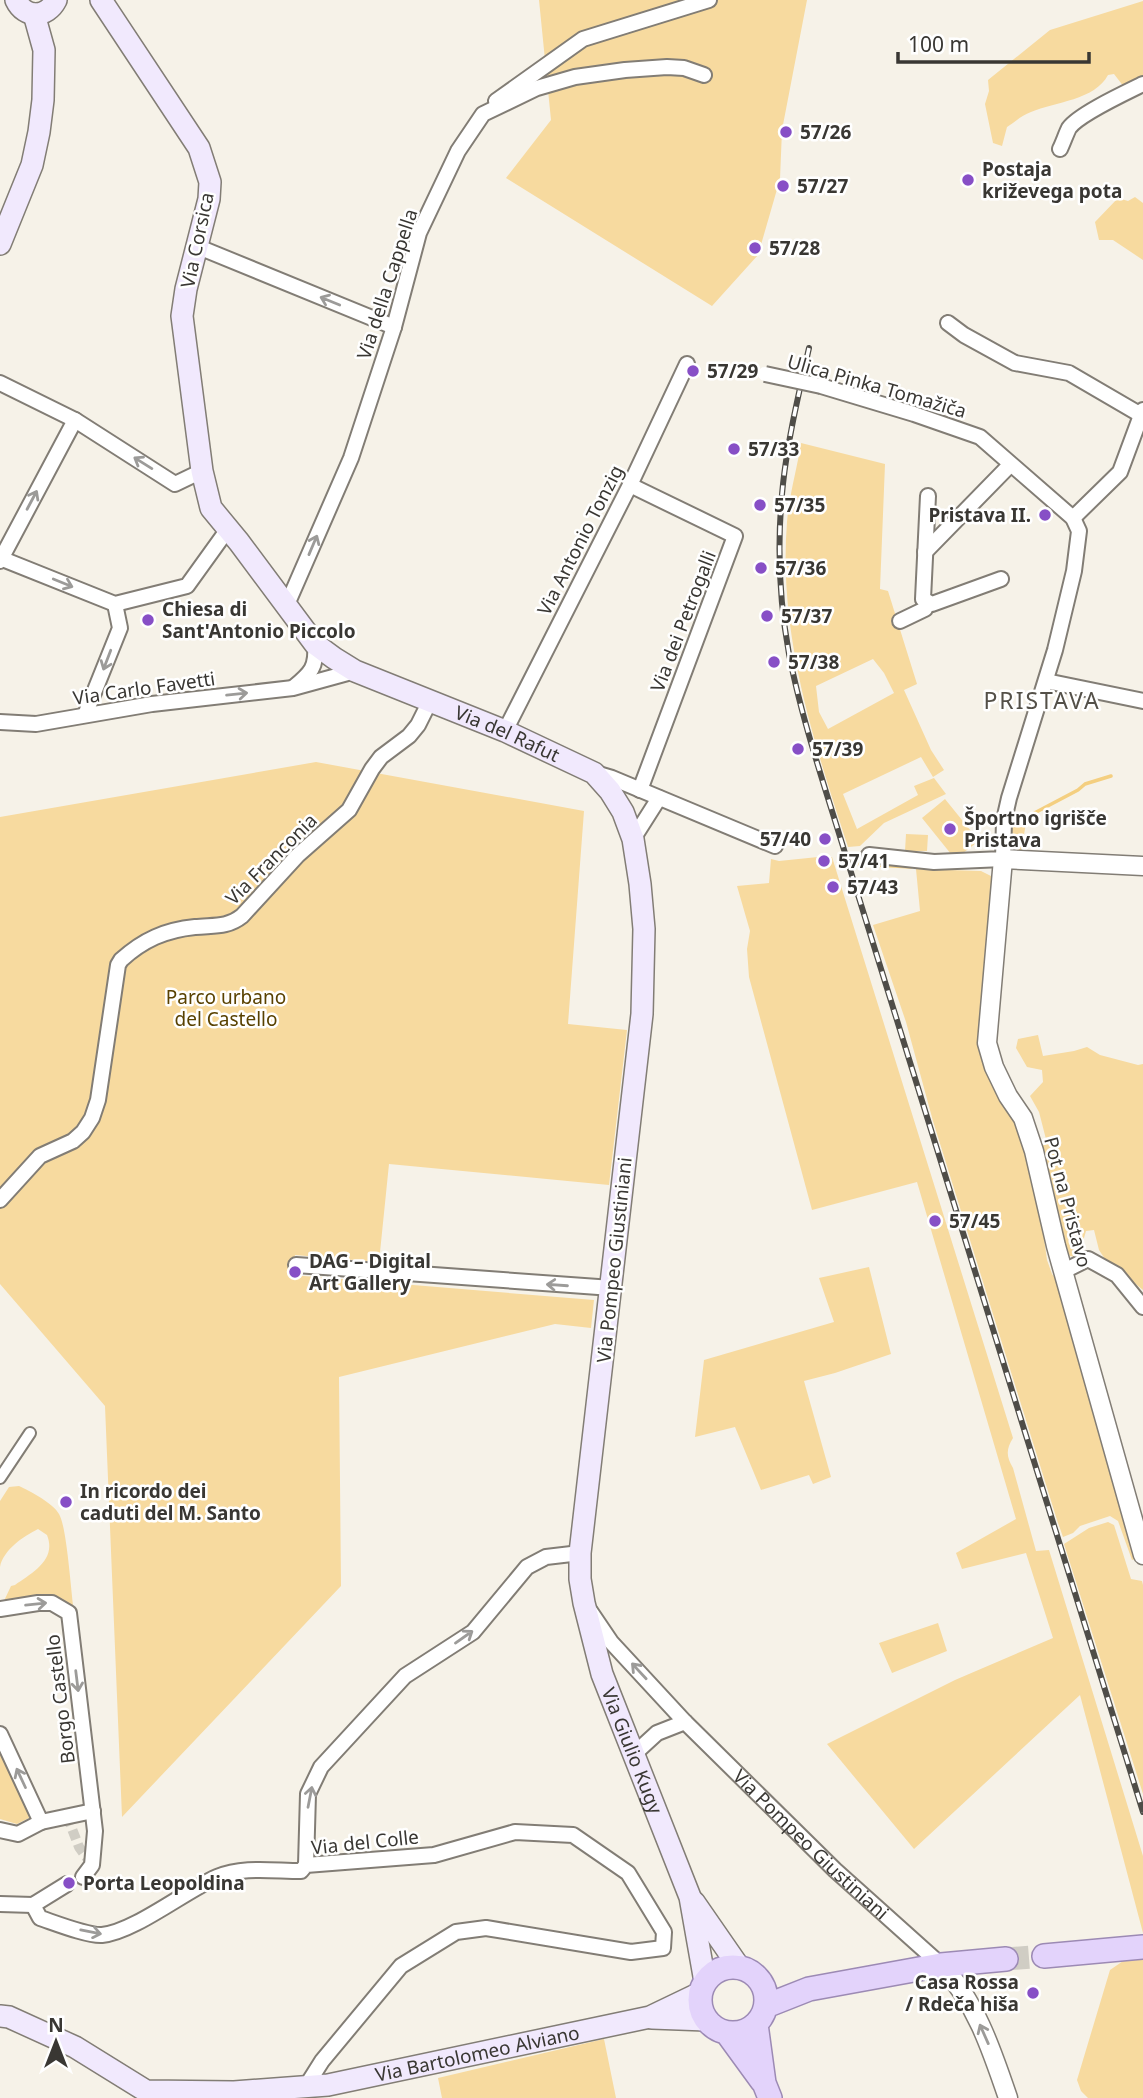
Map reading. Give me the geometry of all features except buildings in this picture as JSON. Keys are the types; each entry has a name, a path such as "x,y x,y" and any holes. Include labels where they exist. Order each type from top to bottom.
{"main road":[{"path":"9,0 16,0 23,10 34,14 47,12 56,0"},
{"name":"Via Corsica","path":"101,0 199,148 210,182 209,199 182,316 202,471 211,508"},
{"path":"0,244 32,165 39,132 44,50 34,14"},
{"name":"Via del Rafut","path":"211,508 239,541 315,645 355,671 505,731 594,773"},
{"name":"Via Pompeo Giustiniani","path":"584,1602 580,1579 580,1553 642,1014 644,929 633,839 623,812 594,773"},
{"name":"Via Giulio Kugy","path":"584,1602 602,1674 690,1897 739,1967"},
{"name":"Via Giulio Kugy","path":"690,1897 702,1987"},
{"path":"1044,1956 1143,1947"},
{"path":"767,2091 761,2015 765,1993 760,1980 739,1967 726,1967 714,1972 702,1987 700,2007 706,2020 714,2028 727,2033 739,2033 761,2015 809,1989 941,1965 1006,1959"},
{"path":"760,1980 809,1989"},
{"name":"Via Bartolomeo Alviano","path":"650,2017 702,1987"},
{"name":"Via Bartolomeo Alviano","path":"0,2016 9,2017 75,2047 146,2091 234,2092 328,2085 650,2017 706,2020"},
{"path":"727,2033 767,2091"}],"street":[{"name":"Via della Cappella","path":"286,607 351,458 394,327 419,233 458,151 483,114 503,95 583,39 709,0"},
{"path":"483,114 537,88 575,77 667,67 684,68 704,75"},
{"path":"1060,149 1069,128 1120,95 1143,84"},
{"path":"196,246 394,327"},
{"path":"948,323 964,335 1015,363 1069,373 1142,413 1120,472 1073,518 1079,531 1074,571 1045,681 1009,797 1004,820 1003,859"},
{"name":"Via Antonio Tonzig","path":"505,731 630,485 687,364"},
{"name":"Ulica Pinka Tomažiča","path":"765,374 821,386 980,437 1073,518"},
{"path":"0,383 75,420 176,484 202,471"},
{"path":"75,420 0,559 115,604 187,586 228,529"},
{"path":"925,552 1010,465"},
{"name":"Via dei Petrogalli","path":"630,485 735,536 640,790"},
{"path":"928,496 923,599 932,604 944,601 1001,579"},
{"path":"900,621 925,609 926,601"},
{"path":"85,715 120,628 115,604"},
{"path":"293,688 306,678 314,666 315,645"},
{"name":"Via Carlo Favetti","path":"0,722 36,724 152,704 293,688 355,671"},
{"path":"1045,681 1143,701"},
{"name":"Via Franconia","path":"0,1200 40,1156 73,1141 92,1118 98,1100 121,960 151,937 195,927 220,927 242,916 298,855 349,810 376,763 409,736 430,701"},
{"name":"Via del Rafut","path":"594,773 775,846"},
{"path":"633,839 659,798"},
{"path":"869,855 934,862 1003,859 1143,866"},
{"name":"Pot na Pristavo","path":"1003,859 987,1043 994,1067 1008,1096 1023,1118 1034,1151 1056,1246 1143,1555"},
{"path":"1064,1271 1088,1259 1116,1275 1143,1307"},
{"path":"296,1265 612,1289"},
{"path":"0,1478 30,1433"},
{"path":"306,1865 309,1794 321,1767 405,1676 473,1632 527,1567 546,1557 580,1553"},
{"name":"Via Pompeo Giustiniani","path":"584,1602 611,1642 685,1721 835,1870 941,1965"},
{"name":"Borgo Castello","path":"0,1609 52,1603 69,1613 93,1811 95,1849 92,1865 83,1877"},
{"path":"633,1755 657,1733 685,1721"},
{"path":"0,1734 41,1822"},
{"path":"0,1830 18,1834 41,1822 93,1811"},
{"name":"Via del Colle","path":"33,1905 40,1918 101,1935 124,1928 218,1877 242,1870 301,1871 306,1865 434,1855 515,1832 573,1836 628,1873 664,1932 663,1948 631,1952 486,1928 456,1932 401,1966 322,2062 305,2088"},
{"path":"0,1904 33,1905 67,1884"},
{"path":"941,1965 967,1997 996,2061 1008,2098"}],"green space":[{"path":"539,0 807,0 782,130 780,179 758,255 712,306 506,178 551,120"},
{"path":"1143,1 1143,80 1124,87 1114,74 1108,75 1094,90 1084,95 1025,115 1007,127 1002,146 993,143 985,104 989,91 988,80 1050,30"},
{"path":"1135,197 1143,203 1143,260 1113,240 1099,240 1095,222 1118,198 1128,201"},
{"path":"801,443 885,464 880,589 888,591 917,684 904,690 931,750 944,770 933,777 921,757 843,794 857,829 918,795 914,786 934,778 946,794 884,823 860,846 848,847 811,728 793,647 788,606 787,522","holes":["873,659 894,693 828,729 819,712 816,686"]},
{"name":"Parco urbano del Castello","path":"316,762 584,811 568,1024 627,1030 609,1185 389,1164 379,1262 295,1255 292,1275 594,1300 591,1328 555,1324 339,1377 341,1586 122,1817 105,1406 0,1284 0,817"},
{"name":"Športno igrišče Pristava","path":"945,799 979,841 955,859 922,818"},
{"path":"1027,818 1021,851 1012,845 1011,828"},
{"path":"906,834 928,835 927,851 905,851"},
{"path":"832,857 1013,1438 1008,1456 1036,1551 1049,1550 1143,1856 1143,1933 1080,1695 914,1849 827,1744 955,1680 1053,1638 1026,1553 962,1569 956,1553 1016,1519 917,1182 812,1210 749,977 747,949 750,931 737,886 769,883 771,859 779,861"},
{"path":"916,869 981,871 991,876 994,881 982,1008 1017,1120 1040,1209 1047,1260 1059,1283 1137,1558 1132,1560 1118,1521 1110,1516 1080,1526 1063,1537 1057,1520 933,1121 906,1022 873,925 920,911"},
{"path":"1038,1035 1043,1056 1087,1047 1100,1055 1143,1064 1143,1290 1105,1259 1099,1250 1094,1230 1086,1231 1080,1252 1075,1257 1070,1256 1063,1247 1039,1148 1047,1143 1039,1112 1030,1096 1043,1082 1042,1070 1027,1067 1016,1048 1018,1039"},
{"path":"869,1267 891,1354 804,1381 831,1477 813,1484 809,1475 761,1490 735,1427 695,1437 704,1360 834,1322 819,1278"},
{"path":"19,1486 47,1502 59,1514 74,1612 3,1603 11,1586 41,1565 49,1552 47,1535 38,1529 10,1549 0,1567 0,1501 9,1487"},
{"path":"1108,1522 1114,1525 1131,1579 1142,1581 1143,1585 1143,1794 1064,1544 1089,1528"},
{"path":"938,1623 947,1651 892,1673 879,1643"},
{"path":"0,1747 28,1809 29,1818 17,1824 0,1819"},
{"path":"1143,1956 1143,2098 1088,2098 1081,2091 1077,2080 1110,1970 1126,1959"},
{"path":"604,2039 616,2098 442,2098 438,2078"}],"waterway":[{"path":"1023,819 1085,784 1111,776"},
{"path":"858,864 911,867"}],"tunnel":[{"path":"67,1816 79,1847 92,1865"},
{"path":"1006,1959 1044,1956"}],"railway":[{"path":"809,348 788,450 780,526 783,612 794,679 822,779 1143,1812"}],"place":[{"name":"57/26","path":"786,132"},
{"name":"Postaja križevega pota","path":"968,180"},
{"name":"57/27","path":"783,186"},
{"name":"57/28","path":"755,248"},
{"name":"57/29","path":"693,371"},
{"name":"57/33","path":"734,449"},
{"name":"57/35","path":"760,505"},
{"name":"Pristava II.","path":"1045,515"},
{"name":"57/36","path":"761,568"},
{"name":"57/37","path":"767,616"},
{"name":"Chiesa di Sant'Antonio Piccolo","path":"148,620"},
{"name":"57/38","path":"774,662"},
{"name":"57/39","path":"798,749"},
{"name":"Športno igrišče Pristava","path":"950,829"},
{"name":"57/40","path":"825,839"},
{"name":"57/41","path":"824,861"},
{"name":"57/43","path":"833,887"},
{"name":"57/45","path":"935,1221"},
{"name":"DAG – Digital Art Gallery","path":"295,1272"},
{"name":"In ricordo dei caduti del M. Santo","path":"66,1502"},
{"name":"Porta Leopoldina","path":"69,1883"},
{"name":"Casa Rossa / Rdeča hiša","path":"1033,1993"}],"district":[{"name":"PRISTAVA","path":"1042,700"}]}
